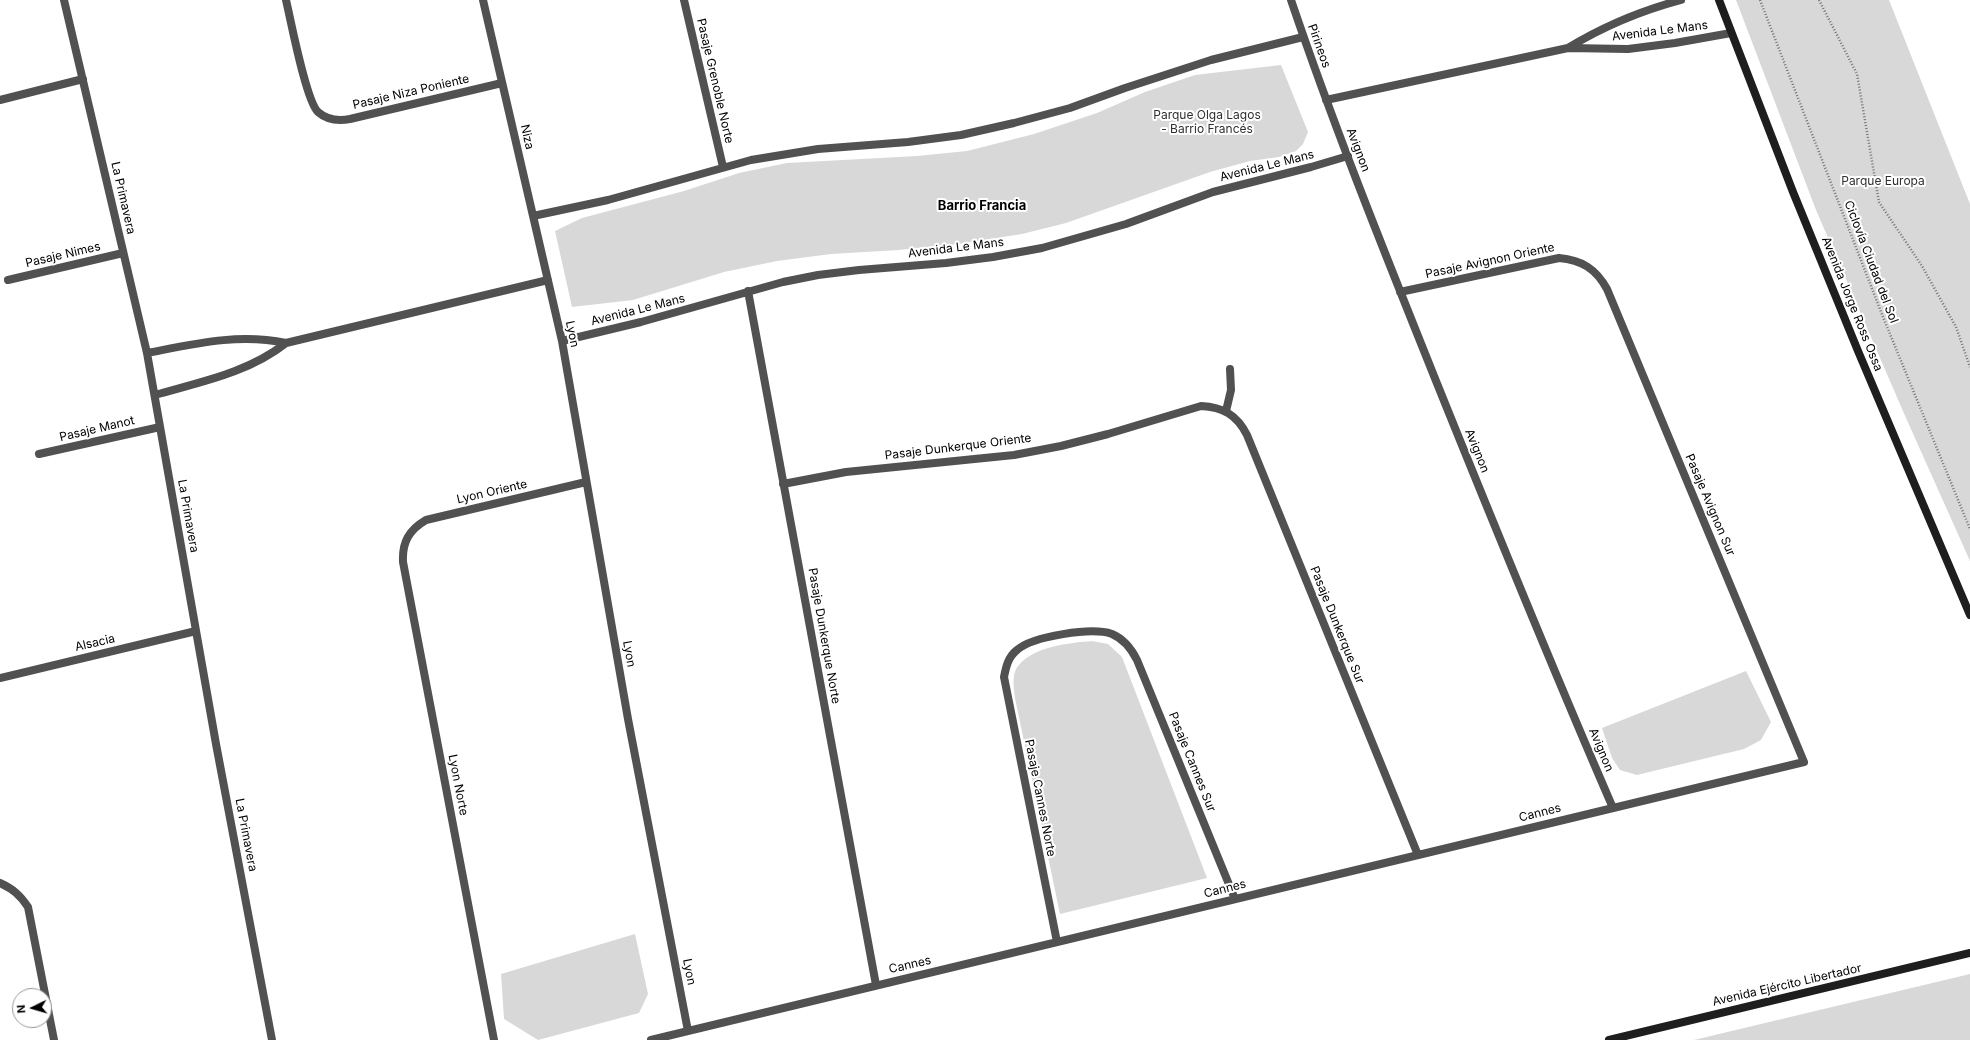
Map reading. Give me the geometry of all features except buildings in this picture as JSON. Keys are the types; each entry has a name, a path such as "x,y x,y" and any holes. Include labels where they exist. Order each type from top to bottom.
{"street":[{"name":"La Primavera","path":"64,0 147,354 196,631 272,1040"},
{"name":"Pasaje Niza Poniente","path":"286,0 309,97 318,112 325,116 342,121 502,83"},
{"name":"Niza","path":"483,0 548,280"},
{"name":"Pasaje Grenoble Norte","path":"684,0 723,167"},
{"name":"Pirineos","path":"1291,0 1326,100"},
{"name":"Avenida Le Mans","path":"1568,48 1610,24 1636,13 1681,0"},
{"name":"Avenida Jorge Ross Ossa","path":"1719,0 1855,343 1970,615"},
{"name":"Avenida Le Mans","path":"1326,100 1568,48 1628,49 1675,43 1731,33"},
{"path":"533,216 608,200 723,167 811,150 855,145 908,142 961,134 1014,123 1070,108 1125,88 1211,60 1304,37"},
{"path":"0,100 83,79"},
{"name":"Avignon","path":"1326,100 1400,292 1497,534 1613,808"},
{"name":"Avenida Le Mans","path":"562,341 641,322 748,291 818,275 859,270 946,264 1042,248 1126,224 1213,192 1311,168 1348,156"},
{"name":"Pasaje Nimes","path":"8,280 123,253"},
{"name":"Pasaje Avignon Oriente","path":"1400,292 1559,258 1572,259 1584,264"},
{"name":"Pasaje Avignon Sur","path":"1584,264 1594,270 1607,289 1804,762"},
{"path":"147,354 238,338 256,338 286,342 548,280"},
{"name":"Lyon","path":"548,280 562,341 628,719 688,1031"},
{"name":"Pasaje Dunkerque Norte","path":"748,291 876,985"},
{"path":"154,395 243,369 268,356 286,342"},
{"path":"1226,411 1231,390 1230,369"},
{"name":"Pasaje Dunkerque Oriente","path":"783,484 846,472 911,464 963,461 1034,451 1108,434 1201,406 1214,406 1226,411"},
{"name":"Pasaje Dunkerque Sur","path":"1226,411 1239,421 1247,435 1418,855"},
{"name":"Pasaje Manot","path":"39,454 160,427"},
{"name":"Lyon Oriente","path":"408,534 416,526 426,520 586,482"},
{"name":"Lyon Norte","path":"408,534 404,543 403,562 494,1040"},
{"name":"Alsacia","path":"0,678 196,631"},
{"name":"Pasaje Cannes Sur","path":"1010,658 1016,650 1025,644 1062,635 1101,632 1119,638 1127,644 1137,660 1235,899"},
{"name":"Pasaje Cannes Norte","path":"1010,658 1006,667 1006,687 1057,942"},
{"name":"Cannes","path":"651,1040 1804,762"},
{"path":"0,883 11,888 21,896 28,907 54,1040"},
{"name":"Avenida Ejército Libertador","path":"1609,1040 1970,953"}],"path":[{"name":"Ciclovía Ciudad del Sol","path":"1760,0 1883,317 1970,529"},
{"path":"1819,0 1858,74 1879,202 1926,272 1956,327 1970,367"}],"green space":[{"name":"Parque Europa","path":"1736,0 1889,0 1970,204 1970,561 1816,210"},
{"name":"Parque Olga Lagos - Barrio Francés","path":"1281,65 1308,132 1303,144 1296,151 1279,157 1250,161 1210,172 1066,223 1022,234 958,244 899,250 831,254 777,261 724,272 633,300 572,307 555,231 582,218 684,191 739,173 787,163 917,156 967,151 1034,134 1097,113 1145,92 1195,75"},
{"path":"1092,641 1108,644 1122,657 1207,878 1060,914 1015,698 1014,676 1016,668 1034,654 1063,644"},
{"path":"1746,671 1771,722 1761,740 1744,749 1637,775 1620,770 1612,758 1602,728"},
{"path":"635,934 648,994 639,1013 538,1040 504,1019 501,974"},
{"path":"1970,974 1970,1040 1694,1040"}],"district":[{"name":"Barrio Francia","path":"982,206"}]}
